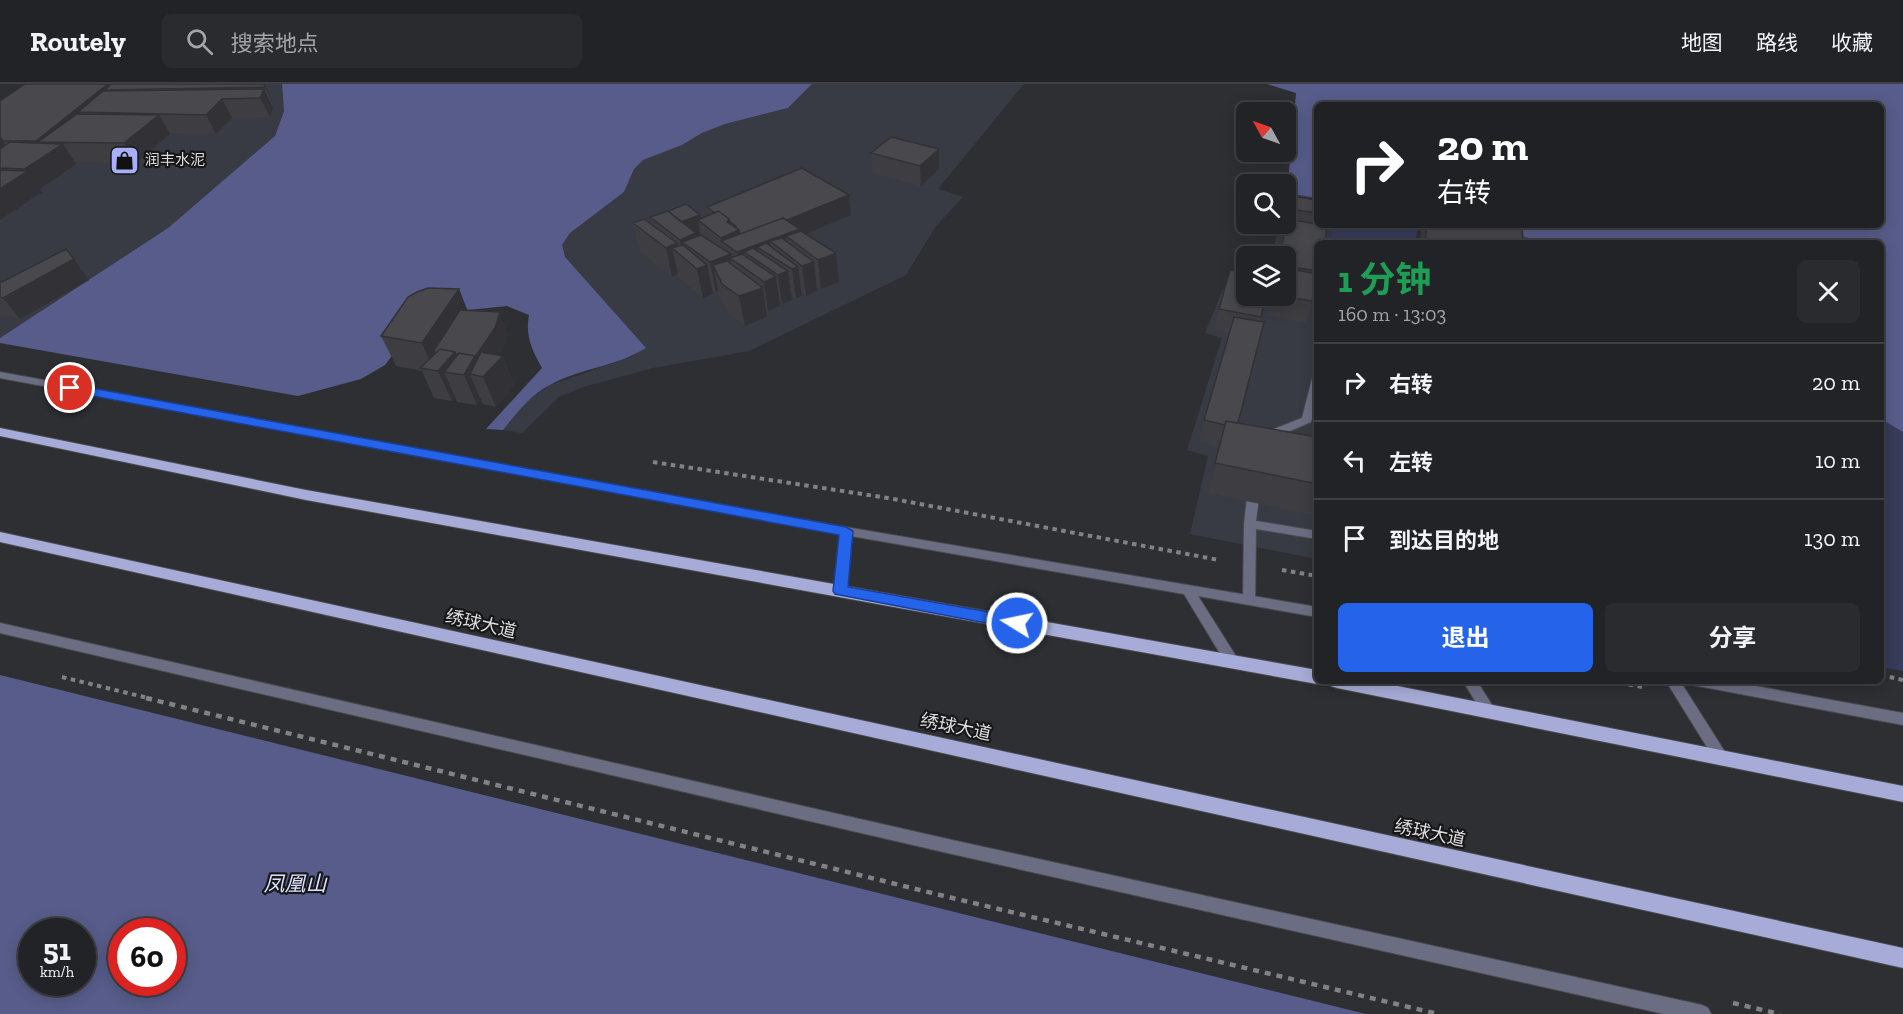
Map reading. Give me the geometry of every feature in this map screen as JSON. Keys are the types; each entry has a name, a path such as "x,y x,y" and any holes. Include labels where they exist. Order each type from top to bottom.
{"main road":[{"path":"0,433 306,495 1314,676"},
{"name":"绣球大道","path":"0,537 1903,958"},
{"path":"1353,684 1903,794"}],"street":[{"path":"0,375 846,531 1314,611"},
{"path":"1260,446 1266,436 1307,420 1314,391"},
{"path":"1249,600 1250,524 1256,479"},
{"path":"1250,524 1314,535"},
{"path":"840,591 846,531"},
{"path":"1187,589 1232,661"},
{"path":"0,628 952,847 1702,1014"},
{"path":"1472,684 1488,710"},
{"path":"1675,684 1720,756"},
{"path":"1715,684 1903,718"}],"path":[{"path":"651,462 888,498 1171,553 1314,576"},
{"path":"58,676 940,895 1438,1014"},
{"path":"1884,676 1903,680"}],"shaded area":[{"path":"88,84 282,84 284,111 275,136 168,228 0,338 0,127"},
{"path":"812,84 1024,84 938,189 963,197 936,226 906,275 749,351 653,368 583,387 559,397 522,433 503,430 526,402 550,385 631,357 645,348 564,257 562,245 570,233 624,192 634,168 643,160 682,145 702,133 725,124 788,108"},
{"path":"1296,194 1314,198 1314,225 1296,222"},
{"path":"1296,222 1314,225 1314,228 1332,228 1330,240 1314,240 1314,558 1190,534 1208,456 1187,450 1222,338 1205,333 1223,289 1236,291 1236,306 1296,306 1296,246 1274,246 1277,234 1296,234"},
{"path":"1332,228 1418,228 1416,240 1330,240"},
{"path":"1418,228 1491,228 1536,240 1488,240"},
{"path":"1884,421 1903,432 1903,671 1884,668"}],"green space":[{"path":"282,84 812,84 788,108 725,124 702,133 682,145 643,160 634,169 624,192 570,233 562,245 565,257 646,348 623,359 562,379 543,389 524,405 503,430 486,429 542,368 530,343 529,315 507,306 449,312 412,329 385,365 361,379 298,396 0,343 0,338 168,228 275,136 284,111"},
{"path":"1267,84 1903,84 1903,432 1884,421 1884,240 1536,240 1491,228 1884,228 1884,102 1314,102 1314,198 1296,194 1296,174 1289,174 1290,162 1296,162 1296,93"},
{"name":"凤凰山","path":"0,675 1366,1014 0,1014"}],"building":[{"path":"25,84 108,84 36,141 3,141 0,137 0,101"},
{"path":"111,84 264,84 265,87 105,90"},
{"path":"264,89 260,98 222,99 206,115 78,112 103,91"},
{"path":"77,114 159,115 124,143 38,142"},
{"path":"891,137 939,149 920,166 871,153"},
{"path":"10,142 63,144 25,169 0,168 0,149"},
{"path":"802,168 849,195 787,220 783,218 740,234 729,219 707,207"},
{"path":"0,170 28,171 0,189"},
{"path":"1296,197 1314,200 1314,213 1296,210"},
{"path":"686,204 700,215 681,222 668,211"},
{"path":"668,211 696,233 680,240 650,217"},
{"path":"718,211 729,219 727,222 739,230 721,238 698,220"},
{"path":"783,218 800,229 737,252 721,241"},
{"path":"644,219 677,243 666,248 633,223"},
{"path":"1296,220 1314,224 1314,228 1327,228 1325,240 1314,240 1314,271 1296,268 1296,246 1282,246 1284,234 1296,234"},
{"path":"1427,228 1522,228 1523,240 1425,240"},
{"path":"801,231 836,253 818,260 786,236"},
{"path":"701,235 731,254 710,262 682,242"},
{"path":"782,238 814,262 802,266 770,241"},
{"path":"766,243 798,267 792,269 757,247"},
{"path":"683,245 707,265 697,269 672,248"},
{"path":"753,248 788,271 778,275 744,252"},
{"path":"66,249 74,259 3,298 0,297 0,281"},
{"path":"742,254 776,277 764,282 730,258"},
{"path":"727,261 763,288 739,296 722,284 713,265"},
{"path":"1230,270 1236,271 1236,306 1264,306 1261,317 1219,309"},
{"path":"1296,270 1314,273 1312,301 1296,298"},
{"path":"428,288 459,289 422,343 381,336 408,297"},
{"path":"460,310 500,312 495,328 475,357 459,353 456,355 455,352 440,349 433,352"},
{"path":"1234,317 1264,322 1238,423 1226,421 1225,425 1204,420"},
{"path":"440,349 455,352 438,371 420,368"},
{"path":"481,352 503,356 483,377 470,374"},
{"path":"459,353 475,356 464,375 444,372"},
{"path":"1226,421 1314,436 1314,483 1215,463"}],"place":[{"name":"润丰水泥","path":"124,160"}],"route":[{"path":"70,388 846,531 840,591 1017,623"}]}
